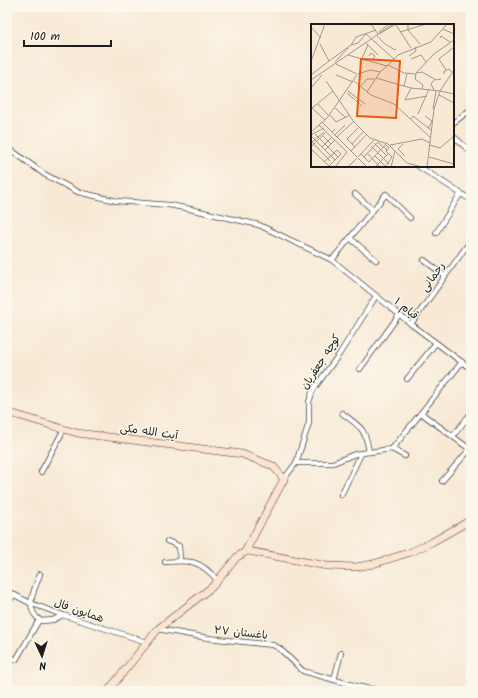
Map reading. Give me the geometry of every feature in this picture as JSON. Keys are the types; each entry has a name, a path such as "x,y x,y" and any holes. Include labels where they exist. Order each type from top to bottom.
{"street":[{"path":"454,122 470,110"},
{"path":"454,137 471,152"},
{"name":"قیام ۱","path":"7,147 44,174 78,192 117,201 169,205 259,225 332,260 399,315 471,368"},
{"path":"420,167 471,200"},
{"path":"436,234 461,193"},
{"path":"355,194 373,210"},
{"path":"332,260 386,194 410,218"},
{"path":"350,238 376,260"},
{"name":"رحمانی","path":"411,324 471,240"},
{"path":"424,260 445,276"},
{"name":"کوچه جعفریان","path":"108,691 158,629 218,581 237,557 244,552 284,479 296,463 309,423 309,402 313,390 340,353 376,296"},
{"path":"360,369 399,315"},
{"path":"407,379 436,343"},
{"path":"392,450 462,362"},
{"name":"آیت الله مکی","path":"7,412 77,433 242,454 273,466 284,479"},
{"path":"342,413 362,428 367,437 369,452"},
{"path":"422,413 471,450 442,481"},
{"path":"453,436 471,413"},
{"path":"41,472 64,429"},
{"path":"296,463 334,464 355,454 392,450 405,456"},
{"path":"340,495 361,454"},
{"path":"244,552 327,566 356,567 373,564 411,552 471,520"},
{"path":"167,541 179,546 180,561"},
{"path":"165,562 193,562 209,570 218,581"},
{"path":"40,574 30,603 33,613 39,620 46,621 63,616"},
{"name":"همایون فال","path":"7,591 30,603 63,616 147,642"},
{"path":"7,605 14,594"},
{"path":"7,656 16,660 39,620"},
{"name":"باغستان ۲۷","path":"158,629 208,638 273,645 279,648 303,671 334,680 383,691"},
{"path":"334,680 341,653"}]}
